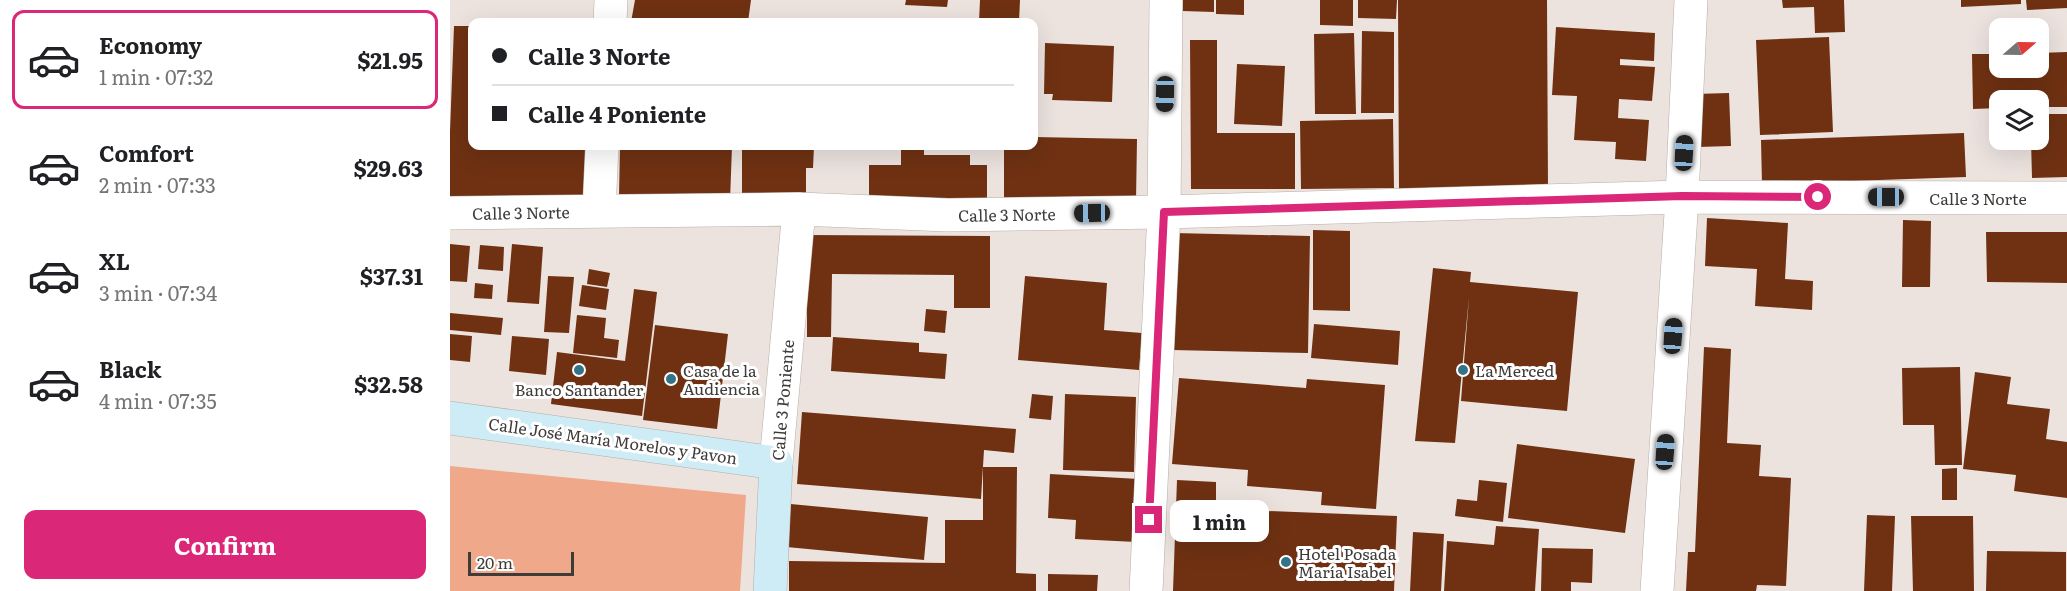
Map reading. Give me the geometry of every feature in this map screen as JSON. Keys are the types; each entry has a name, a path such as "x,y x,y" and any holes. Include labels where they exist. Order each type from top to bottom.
{"main road":[{"name":"Calle José María Morelos y Pavon","path":"450,418 776,463"},
{"name":"Calle 3 Poniente","path":"770,591 776,463"}],"street":[{"path":"610,18 611,0"},
{"path":"1146,591 1164,212 1166,0"},
{"path":"1657,591 1682,196 1691,0"},
{"path":"599,211 602,150"},
{"name":"Calle 3 Norte","path":"450,213 799,209 948,215 1164,212 1682,196 2067,198"},
{"name":"Calle 3 Poniente","path":"776,463 799,209"}],"shaded area":[{"path":"450,466 746,495 740,591 450,591"}],"building":[{"path":"635,0 751,0 749,18 632,18"},
{"path":"906,0 948,0 947,7 905,5"},
{"path":"980,0 1020,0 1019,18 979,18"},
{"path":"1182,0 1214,0 1214,12 1182,11"},
{"path":"1216,0 1244,0 1244,15 1216,14"},
{"path":"1320,0 1353,0 1353,26 1320,25"},
{"path":"1358,0 1397,0 1396,19 1358,18"},
{"path":"1398,0 1547,0 1548,189 1399,189"},
{"path":"1782,0 1844,0 1845,32 1815,33 1814,7 1783,8"},
{"path":"1961,0 2021,0 2021,4 1961,7"},
{"path":"2026,0 2067,0 2067,8 2027,10"},
{"path":"454,26 468,26 468,150 590,150 588,205 450,199"},
{"path":"1556,27 1655,33 1654,61 1620,59 1620,65 1655,67 1652,101 1619,99 1618,118 1649,120 1646,161 1615,159 1616,142 1574,140 1577,96 1552,95"},
{"path":"1362,31 1394,32 1394,113 1361,113"},
{"path":"1354,33 1356,114 1315,114 1314,34"},
{"path":"1829,37 1833,132 1760,135 1756,40"},
{"path":"1190,40 1217,40 1217,133 1295,133 1295,189 1191,189"},
{"path":"1045,43 1114,46 1112,102 1052,100 1053,94 1044,94"},
{"path":"2067,52 2067,107 2049,107 2049,90 1989,90 1989,108 1973,109 1972,54 1989,54 1989,78 2049,78 2049,53"},
{"path":"1237,64 1285,66 1282,126 1234,124"},
{"path":"1729,93 1731,146 1698,147 1695,94"},
{"path":"2049,114 2067,114 2067,177 2032,178 2031,150 2049,150"},
{"path":"1393,119 1394,188 1301,189 1300,121"},
{"path":"1964,133 1966,177 1762,184 1761,140"},
{"path":"1038,137 1137,139 1136,201 1004,198 1004,150 1038,150"},
{"path":"620,150 732,150 730,201 619,197"},
{"path":"742,150 814,150 813,168 806,168 806,194 742,193"},
{"path":"901,150 924,150 924,155 970,155 970,165 987,165 987,201 869,200 869,165 901,165"},
{"path":"1707,218 1788,223 1785,279 1813,281 1812,310 1755,306 1757,269 1705,266"},
{"path":"1903,220 1931,221 1930,287 1902,287"},
{"path":"1313,230 1350,231 1350,311 1313,310"},
{"path":"1986,232 2067,232 2067,283 1987,282"},
{"path":"1173,233 1310,236 1308,353 1172,350"},
{"path":"807,235 990,236 990,308 954,308 954,275 832,274 831,337 807,337"},
{"path":"450,244 470,246 467,282 450,281"},
{"path":"512,244 543,247 539,304 507,302"},
{"path":"480,245 504,247 503,271 478,269"},
{"name":"La Merced","path":"1433,268 1471,272 1470,282 1578,292 1567,411 1461,401 1469,297 1455,443 1415,441"},
{"path":"589,269 610,273 607,287 587,284"},
{"path":"548,276 574,277 569,333 544,332"},
{"path":"1025,276 1107,283 1104,330 1142,333 1139,370 1018,360"},
{"path":"475,283 493,285 492,299 474,298"},
{"path":"582,285 609,289 606,310 579,306"},
{"path":"634,289 657,292 642,416 551,404 557,352 625,361"},
{"path":"926,309 947,311 945,333 924,331"},
{"path":"450,313 503,318 501,335 450,330"},
{"path":"577,315 606,318 604,338 619,340 617,358 573,353"},
{"path":"1314,324 1400,331 1398,365 1311,358"},
{"path":"655,325 728,334 717,429 643,420"},
{"path":"450,334 472,336 470,362 450,360"},
{"path":"512,336 549,339 546,375 509,371"},
{"path":"833,337 919,343 919,352 947,354 945,379 831,371"},
{"path":"1704,347 1731,349 1727,443 1761,445 1759,476 1791,478 1786,586 1757,585 1756,591 1686,591 1688,552 1695,552"},
{"path":"1960,367 1962,465 1935,465 1934,425 1903,425 1902,368"},
{"path":"1975,372 2011,377 2007,404 2050,409 2046,439 2067,442 2067,498 2014,491 2016,475 1963,469"},
{"path":"1179,378 1306,388 1307,379 1385,385 1376,509 1321,505 1322,492 1247,486 1248,470 1172,464"},
{"path":"1032,394 1053,396 1051,420 1029,418"},
{"path":"1065,394 1136,397 1134,472 1063,470"},
{"path":"802,412 1016,429 1014,453 984,450 981,499 797,484"},
{"path":"1517,444 1635,459 1625,533 1508,518"},
{"path":"983,467 1017,467 1016,573 1036,574 1036,591 789,591 789,561 945,563 945,520 983,520"},
{"path":"1957,468 1957,500 1942,500 1942,469"},
{"path":"1050,474 1139,479 1136,542 1075,539 1076,520 1048,518"},
{"path":"1177,480 1216,482 1216,509 1397,516 1394,591 1173,591"},
{"path":"1479,480 1507,483 1503,522 1455,516 1457,499 1477,501"},
{"path":"780,503 928,517 924,560 776,546"},
{"path":"1867,515 1895,516 1892,591 1864,591"},
{"path":"1911,516 1973,516 1974,591 1913,591"},
{"path":"1496,526 1539,529 1535,591 1444,591 1447,541 1494,545"},
{"path":"1413,532 1444,534 1441,591 1410,591"},
{"path":"1542,548 1593,549 1592,583 1571,582 1571,591 1541,591"},
{"path":"1987,551 2066,552 2066,591 1986,591"},
{"path":"1048,574 1098,575 1097,591 1048,591"}],"place":[{"name":"Banco Santander","path":"579,370"},
{"name":"La Merced","path":"1463,370"},
{"name":"Casa de la Audiencia","path":"671,379"},
{"name":"Hotel Posada María Isabel","path":"1286,562"}],"route":[{"path":"1149,520 1164,212 1682,196 1818,197"}]}
